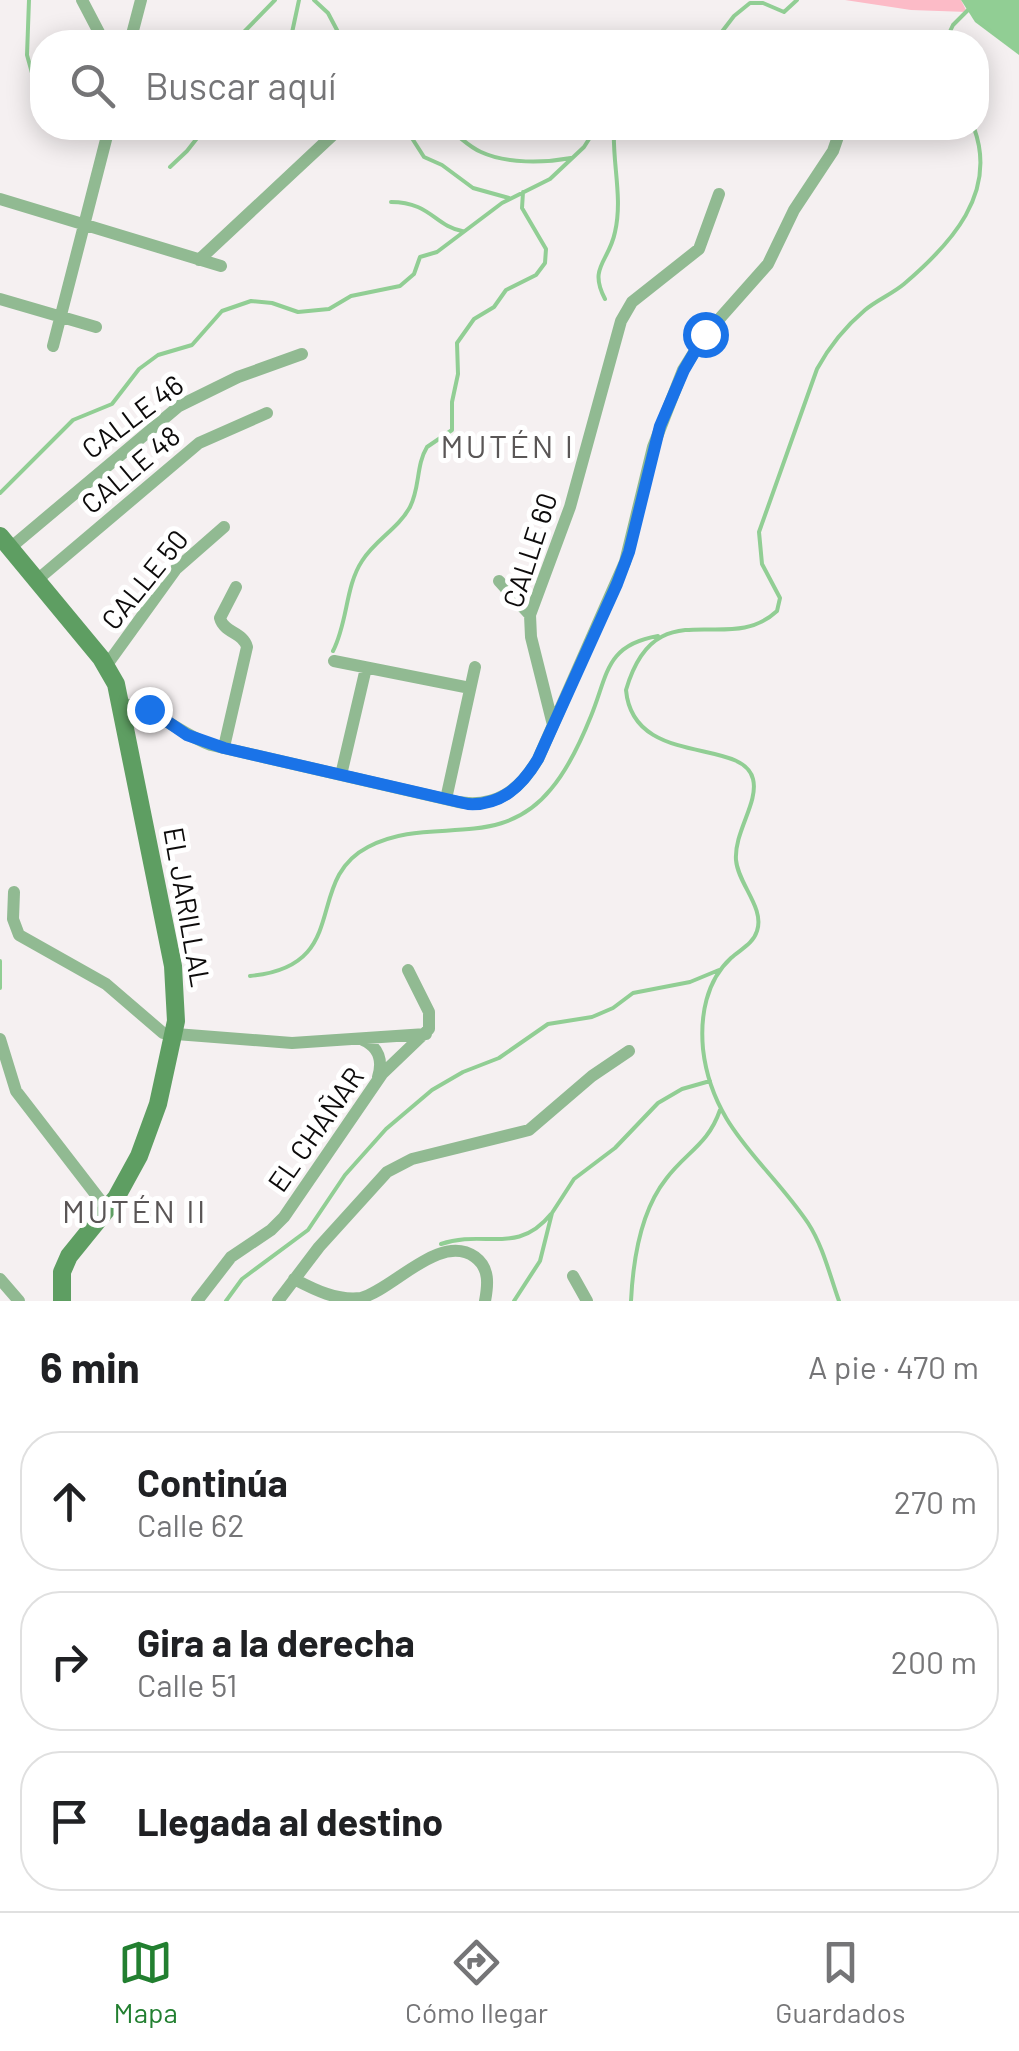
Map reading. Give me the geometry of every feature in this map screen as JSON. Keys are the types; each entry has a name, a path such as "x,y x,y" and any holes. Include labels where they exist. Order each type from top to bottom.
{"street":[{"path":"82,0 98,30"},
{"path":"133,30 141,0"},
{"path":"53,346 106,140"},
{"path":"200,260 328,140"},
{"path":"122,704 143,706 187,735 224,748 446,799 479,804 508,794 532,769 625,562 653,447 684,370 705,334 768,264 794,210 837,140"},
{"name":"CALLE 60","path":"553,725 531,637 530,616 570,507 624,314 632,302 700,249 719,194"},
{"path":"0,200 221,266"},
{"path":"0,299 96,327"},
{"name":"CALLE 46","path":"5,542 179,406 238,376 302,354"},
{"name":"CALLE 48","path":"37,580 199,443 267,413"},
{"name":"CALLE 50","path":"106,666 176,569 224,527"},
{"name":"EL JARILLAL","path":"5,542 106,666 122,704 177,993 174,1036 152,1123 132,1172 65,1264 62,1301"},
{"path":"499,581 530,616"},
{"path":"224,748 246,652 244,639 226,628 220,618 236,586"},
{"path":"334,662 470,688"},
{"path":"341,775 366,668"},
{"path":"446,799 474,668"},
{"path":"14,892 13,919 19,935 106,984 158,1030 174,1036 292,1043 426,1034 429,1012 408,970"},
{"name":"EL CHAÑAR","path":"198,1301 230,1256 284,1217 375,1084 426,1034"},
{"path":"0,1040 16,1091 108,1210"},
{"path":"356,1040 372,1045 378,1054 380,1070 375,1084"},
{"path":"278,1301 319,1247 395,1166 530,1130 584,1082 629,1051"},
{"path":"294,1279 328,1296 354,1300 372,1294 435,1255 458,1252 473,1256 483,1266 488,1280 485,1301"},
{"path":"572,1276 587,1301"},
{"path":"0,1278 20,1301"}],"shaded area":[{"path":"845,0 961,0 967,12 911,10"},
{"path":"961,0 1019,0 1019,55 989,30 975,22"}],"waterway":[{"path":"29,0 30,66"},
{"path":"246,30 275,0"},
{"path":"293,30 299,0"},
{"path":"314,0 328,13 337,30"},
{"path":"723,30 750,3 763,3 784,12 797,0"},
{"path":"951,30 968,10"},
{"path":"170,167 196,140"},
{"path":"413,140 424,157 473,188 509,198"},
{"path":"463,140 502,159 571,158"},
{"path":"0,493 73,420 112,404 139,369 158,355 192,345 222,311 251,301 298,312 329,309 351,296 400,286 414,274 420,257 437,252 502,203 550,179 588,140"},
{"path":"605,299 599,272 612,242 618,206 614,140"},
{"path":"839,1301 808,1223 729,1123 717,1101 703,1049 704,1012 710,988 722,967 750,943 757,931 757,914 736,860 753,797 753,779 745,766 730,758 688,748 647,731 633,714 626,690 639,659 655,641 674,632 737,629 757,624 777,611 780,598 762,564 759,532 817,369 851,323 899,288 953,234 975,195 980,174 977,140"},
{"path":"333,651 356,571 410,507 427,447 452,430 457,343 474,319 494,307 506,290 536,275 545,263 546,249 522,208 523,192"},
{"path":"391,202 415,206 462,231"},
{"path":"250,976 282,969 303,956 316,940 336,880 348,862 368,847 415,833 487,827 531,809 568,764 618,654 641,640 658,636"},
{"path":"0,961 0,988"},
{"path":"226,1301 242,1279 308,1230 345,1175 386,1129 432,1090 499,1058 548,1024 592,1017 633,993 690,982 719,970"},
{"path":"514,1301 540,1261 552,1213 574,1179 615,1148 658,1103 682,1089 710,1081"},
{"path":"631,1301 636,1253 650,1206 666,1179 709,1132 720,1110"},
{"path":"441,1244 513,1238 538,1227 551,1214"}],"district":[{"name":"MUTÉN I","path":"508,445"},
{"name":"MUTÉN II","path":"135,1210"}],"route":[{"path":"149,709 187,735 224,748 468,804 490,803 508,794 525,779 538,759 617,584 629,552 660,426 684,370 705,334"}]}
